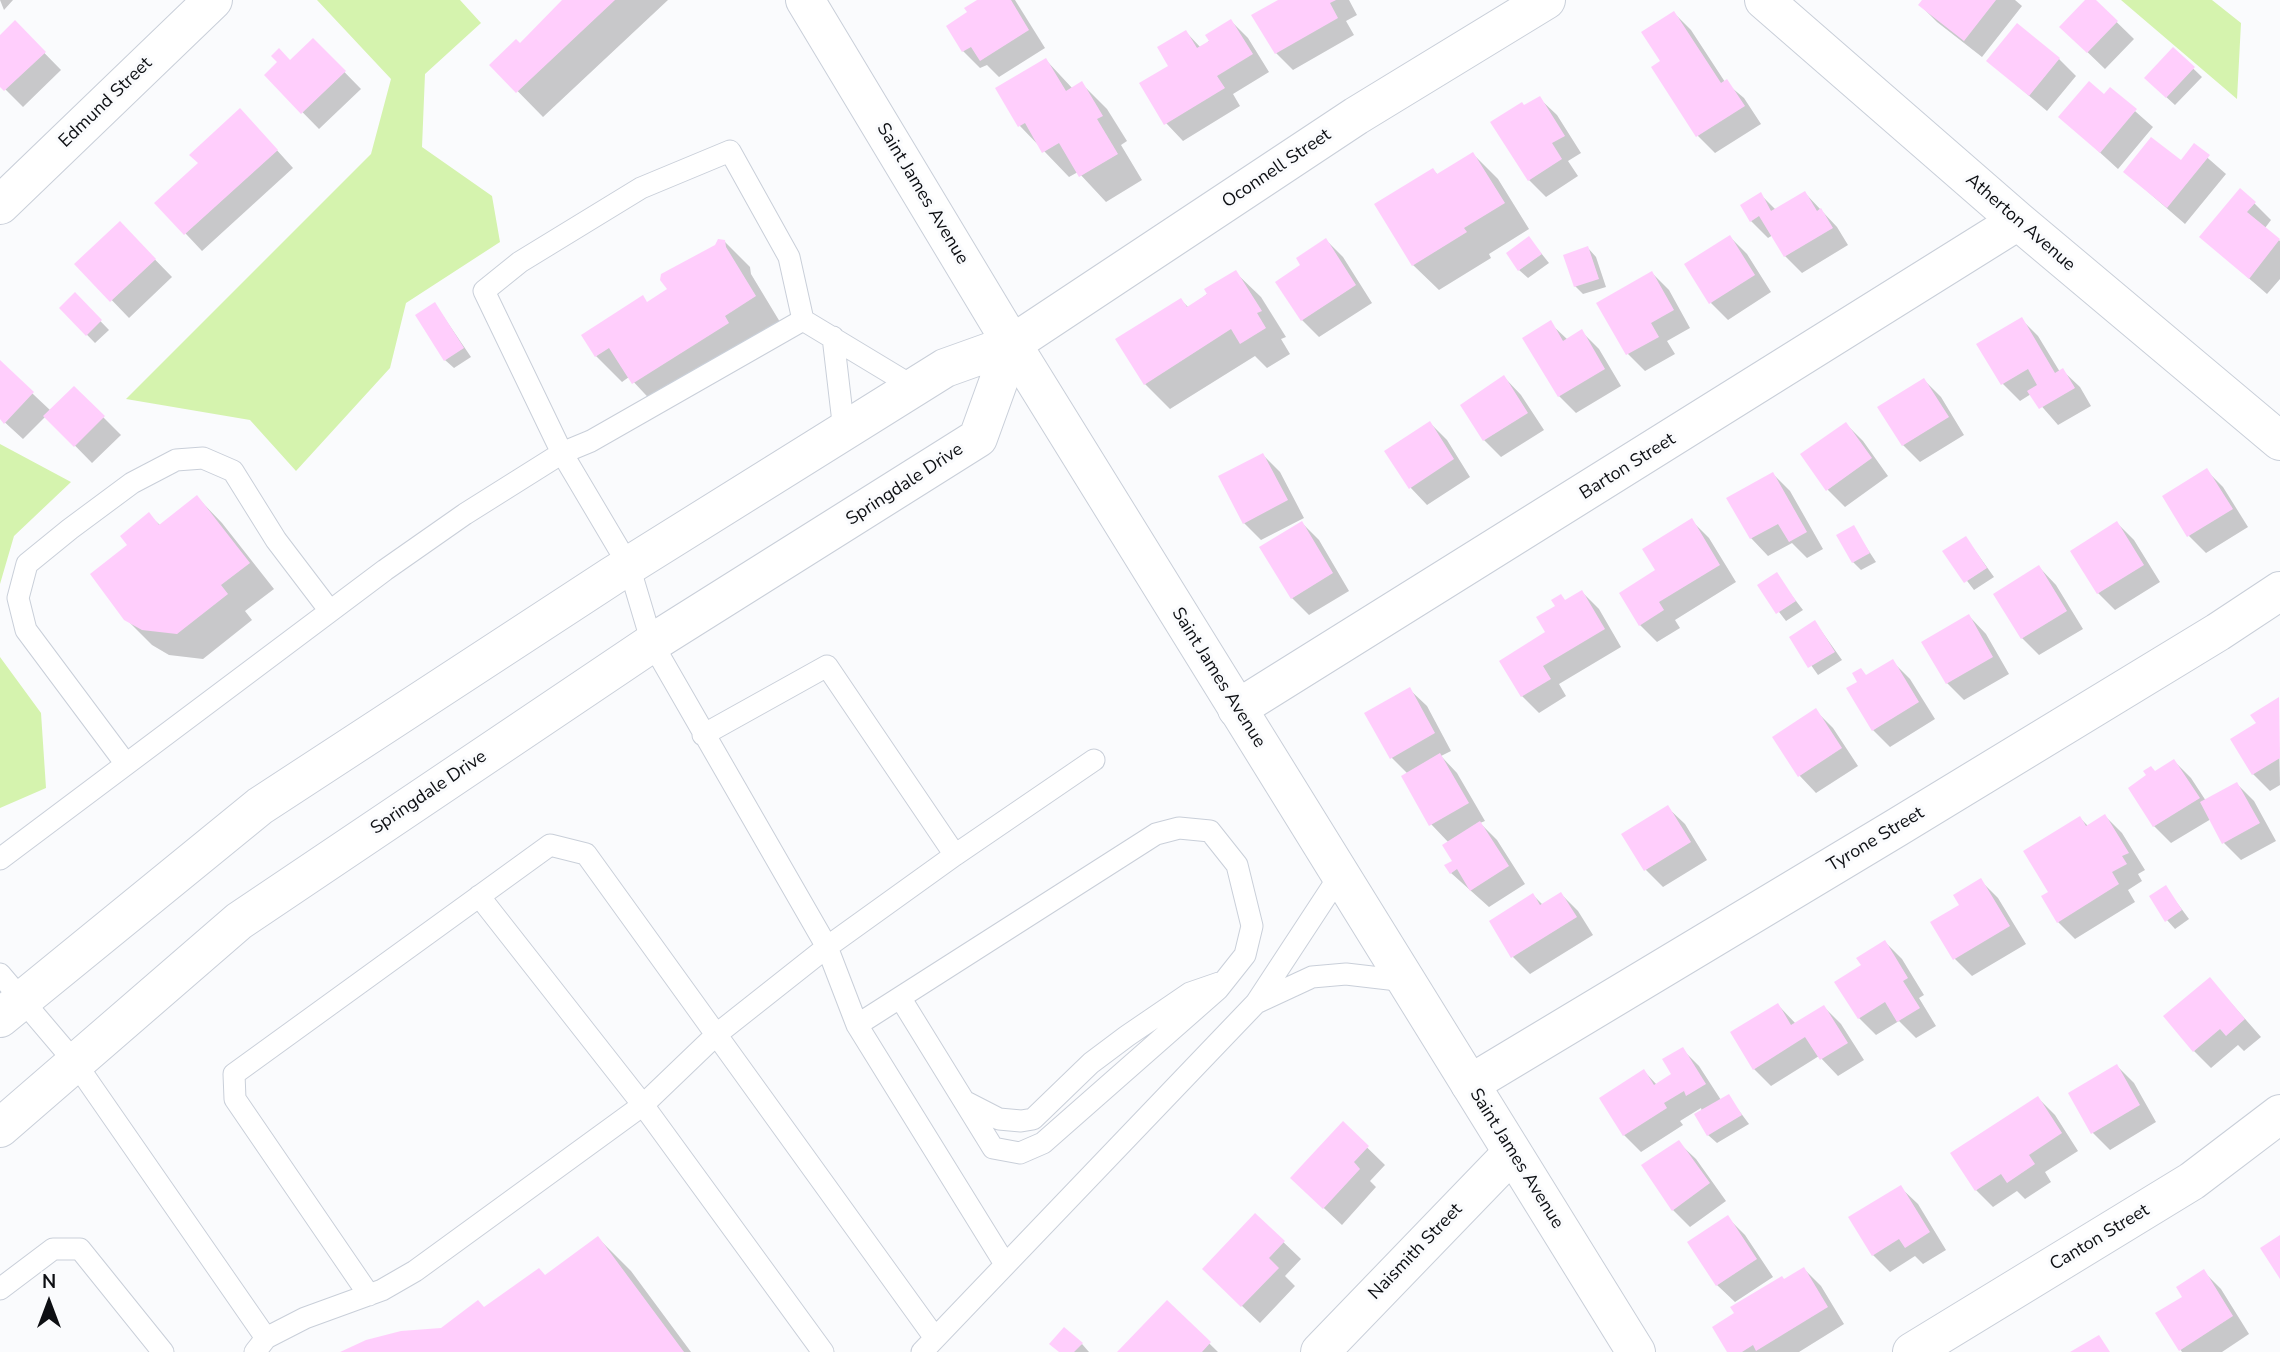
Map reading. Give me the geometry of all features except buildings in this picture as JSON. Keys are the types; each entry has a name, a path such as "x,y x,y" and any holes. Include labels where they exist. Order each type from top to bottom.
{"street":[{"name":"Edmund Street","path":"0,205 213,0"},
{"name":"Saint James Avenue","path":"805,0 1012,344 1636,1352"},
{"name":"Oconnell Street","path":"1012,344 1356,116 1546,0"},
{"name":"Atherton Avenue","path":"1764,0 2018,221 2280,441"},
{"name":"Barton Street","path":"1237,709 2018,221"},
{"path":"7,998 260,806 629,566 914,387 945,368 1012,344"},
{"name":"Springdale Drive","path":"0,1128 74,1061 239,921 652,643 978,438 1012,344"},
{"name":"Tyrone Street","path":"1470,1084 2122,690 2280,591"},
{"name":"Canton Street","path":"1912,1352 2192,1181 2280,1114"},
{"name":"Naismith Street","path":"1320,1352 1512,1153"}],"lane":[{"path":"914,387 803,320 789,257 730,151 641,188 520,262 484,291 562,453 629,566 652,643 827,947 857,1025 1004,1264"},
{"path":"0,859 330,611 465,514 562,453 591,441 803,320"},
{"path":"833,337 844,431"},
{"path":"126,764 26,630 18,598 27,564 69,528 132,483 176,460 203,458 233,471 276,540 330,611"},
{"path":"703,735 827,666 955,855"},
{"path":"7,998 74,1061 260,1345 305,1318 369,1295 415,1271 643,1105 717,1034 827,947 955,855 1094,761"},
{"path":"857,1025 1156,834 1179,828 1210,831 1237,866 1252,926 1245,955 1225,980 1043,1143 1020,1153 993,1148 901,999"},
{"path":"369,1295 235,1099 234,1074 550,845 586,854 717,1034 928,1345 1256,1003 1340,874"},
{"path":"479,896 643,1105 823,1352"},
{"path":"1256,1003 1312,977 1346,974 1406,981"},
{"path":"964,1101 999,1119 1033,1119 1091,1063 1127,1036 1190,993 1225,980"},
{"path":"0,1289 53,1250 80,1250 163,1352"}],"green space":[{"path":"317,0 460,0 481,23 425,74 422,147 492,196 500,242 406,303 390,368 296,471 250,420 126,399 371,154 391,79"},
{"path":"2121,0 2212,0 2241,23 2237,99"},
{"path":"0,444 71,482 14,536 0,584"},
{"path":"0,657 41,713 46,788 0,808"}]}
